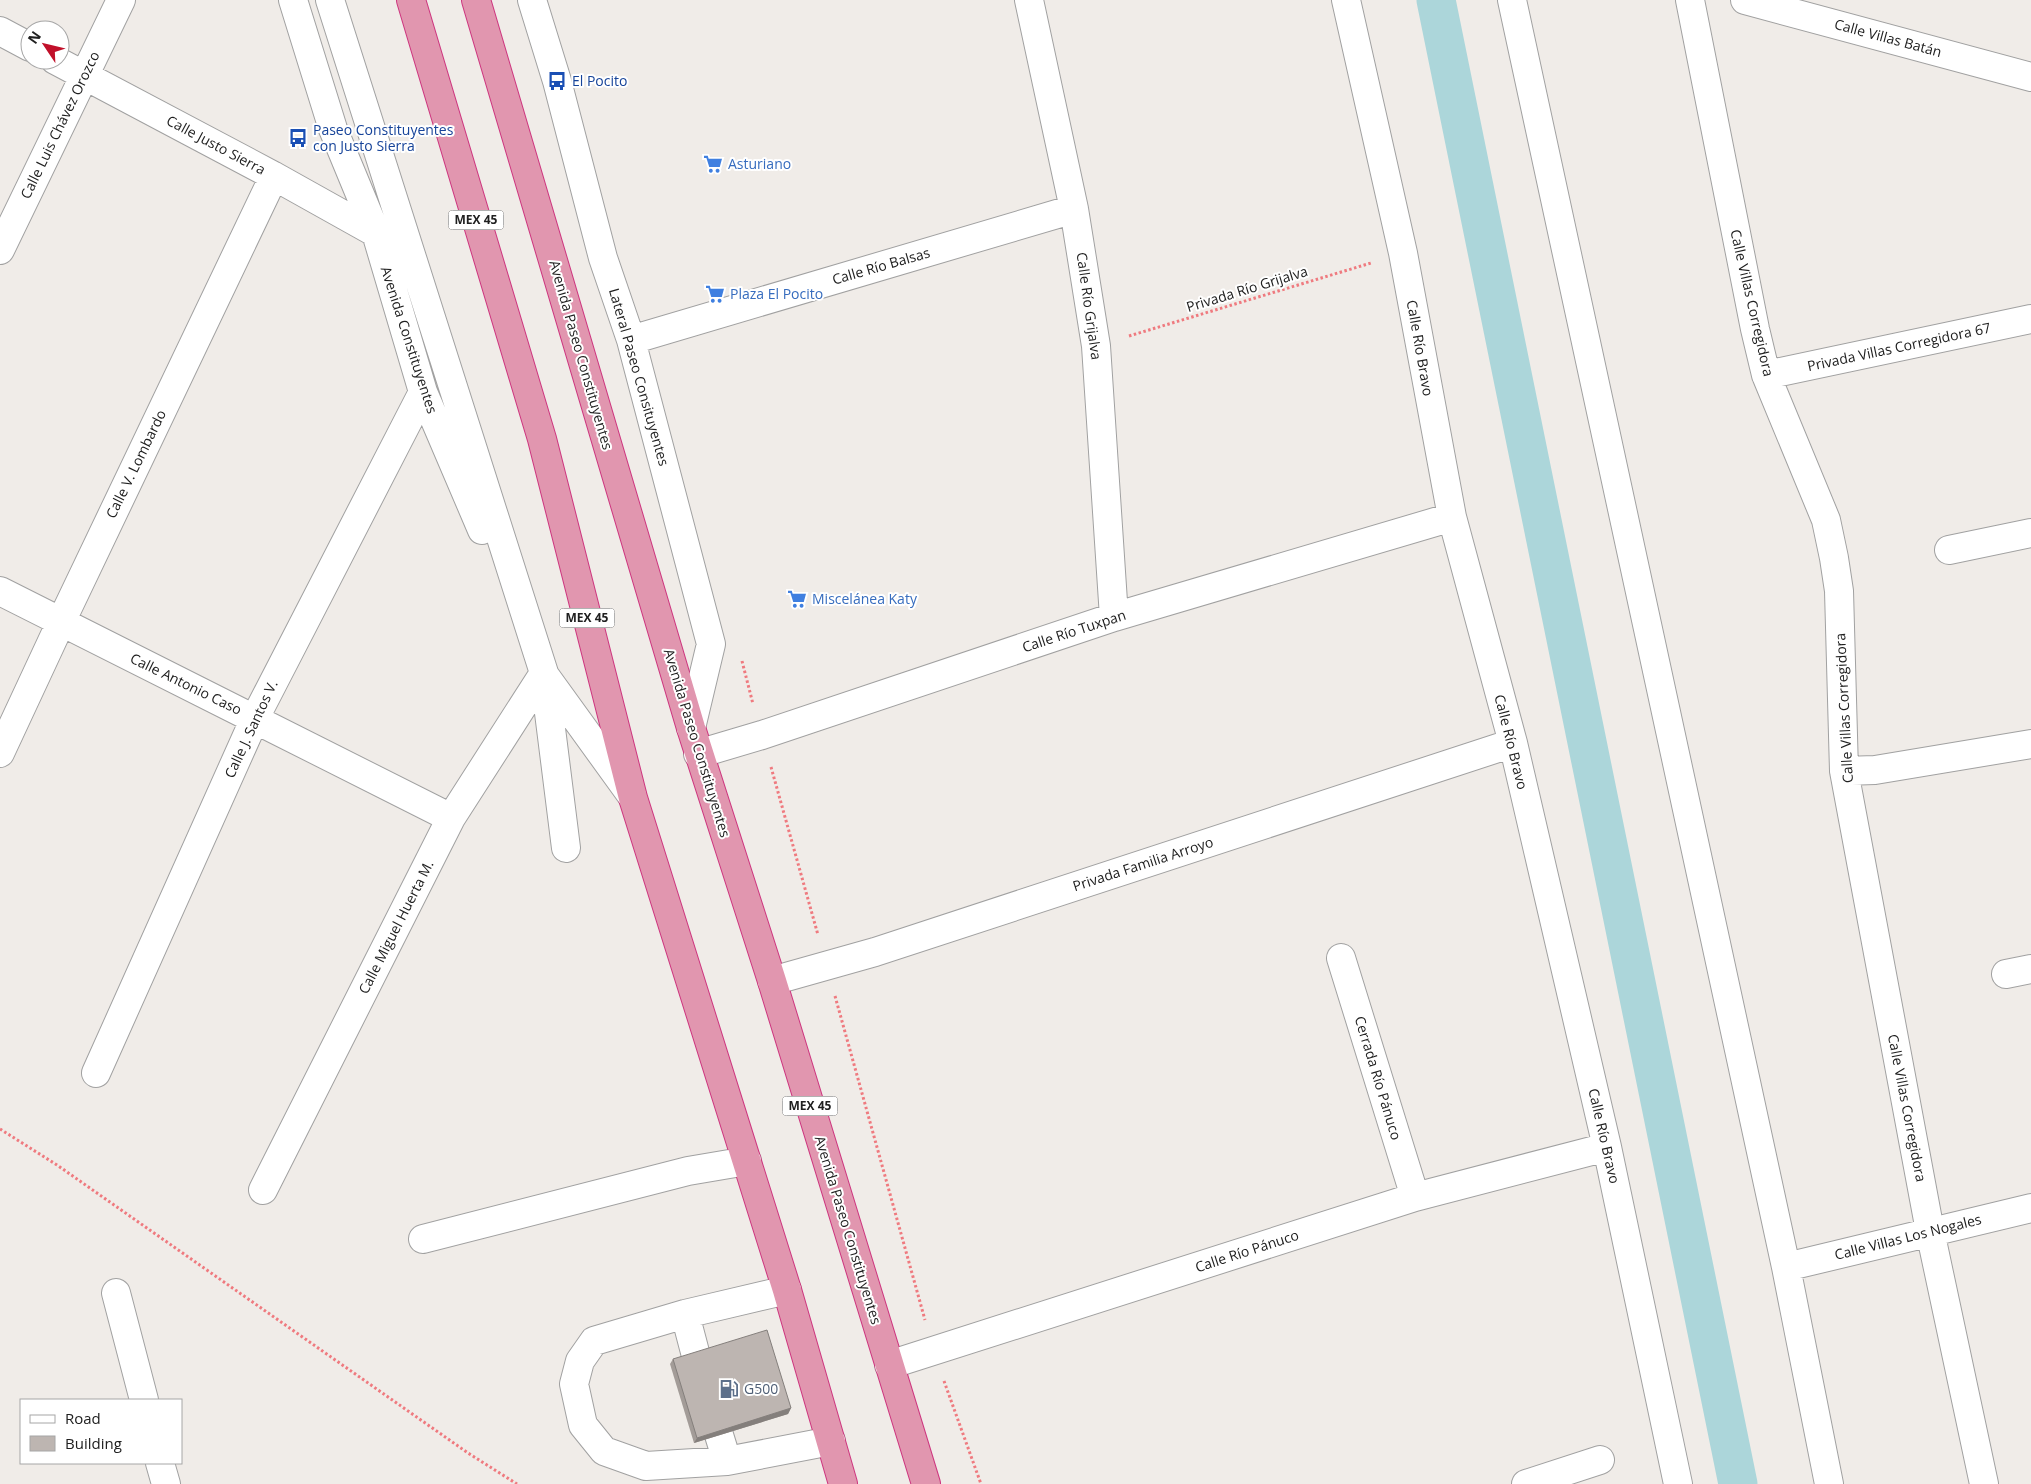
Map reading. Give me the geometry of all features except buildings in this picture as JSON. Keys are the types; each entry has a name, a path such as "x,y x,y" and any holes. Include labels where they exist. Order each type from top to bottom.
{"highway":[{"name":"MEX 45","path":"411,0 542,439 633,798 787,1290 843,1484"},
{"name":"Avenida Paseo Constituyentes","path":"476,0 690,728 772,981 926,1484"}],"street":[{"name":"Calle Luis Chávez Orozco","path":"0,250 120,0"},
{"name":"Avenida Constituyentes","path":"293,0 333,129 376,233 423,392 544,673 633,798"},
{"name":"Avenida Constituyentes","path":"330,0 544,673"},
{"name":"Lateral Paseo Consituyentes","path":"532,0 557,81 603,258 631,340 711,644 690,728"},
{"name":"Calle Río Grijalva","path":"1029,0 1074,209 1096,346 1114,617"},
{"name":"Calle Río Bravo","path":"1346,0 1403,253 1452,517 1512,744 1607,1147 1678,1484"},
{"path":"1512,0 1786,1267 1828,1484"},
{"name":"Calle Villas Corregidora","path":"1690,0 1753,320 1766,375 1826,520 1834,558 1839,591 1844,771 1930,1231 1984,1484"},
{"name":"Calle Villas Batán","path":"1744,0 2031,76"},
{"path":"0,31 20,42"},
{"name":"Calle Justo Sierra","path":"70,69 274,176 376,233"},
{"name":"Calle V. Lombardo","path":"0,753 274,176"},
{"name":"Calle Río Balsas","path":"631,340 1074,209"},
{"name":"Privada Villas Corregidora 67","path":"1766,375 2031,319"},
{"name":"Calle J. Santos V.","path":"96,1073 255,718 423,392"},
{"name":"Calle Río Tuxpan","path":"698,754 762,735 1114,617 1452,517"},
{"path":"1949,550 2031,533"},
{"name":"Calle Antonio Caso","path":"0,592 255,718 451,818"},
{"name":"Calle Miguel Huerta M.","path":"263,1190 451,818 544,673"},
{"path":"544,673 566,848"},
{"name":"Privada Familia Arroyo","path":"772,981 827,966 1512,744"},
{"path":"1844,771 1875,770 2031,744"},
{"name":"Cerrada Río Pánuco","path":"1341,958 1415,1197"},
{"name":"Calle Río Pánuco","path":"889,1365 1415,1197 1607,1147"},
{"path":"423,1239 688,1171 747,1161"},
{"name":"Calle Villas Los Nogales","path":"1786,1267 2031,1208"},
{"path":"787,1290 685,1314 594,1341 580,1361 574,1384 583,1425 604,1451 646,1466 728,1461 831,1441"},
{"path":"116,1292 144,1399"},
{"path":"685,1314 696,1356"},
{"path":"719,1435 728,1461"},
{"path":"1526,1484 1600,1460"}],"path":[{"name":"Privada Río Grijalva","path":"1096,346 1403,253"},
{"path":"741,658 934,1351 981,1484"},
{"path":"0,1129 56,1165 468,1452 518,1484"}],"waterway":[{"path":"1436,0 1738,1484"}],"place":[{"name":"El Pocito","path":"557,81"},
{"name":"Paseo Constituyentes con Justo Sierra","path":"298,138"},
{"name":"Asturiano","path":"713,164"},
{"name":"Plaza El Pocito","path":"715,294"},
{"name":"Miscelánea Katy","path":"797,599"},
{"name":"G500","path":"729,1389"}]}
